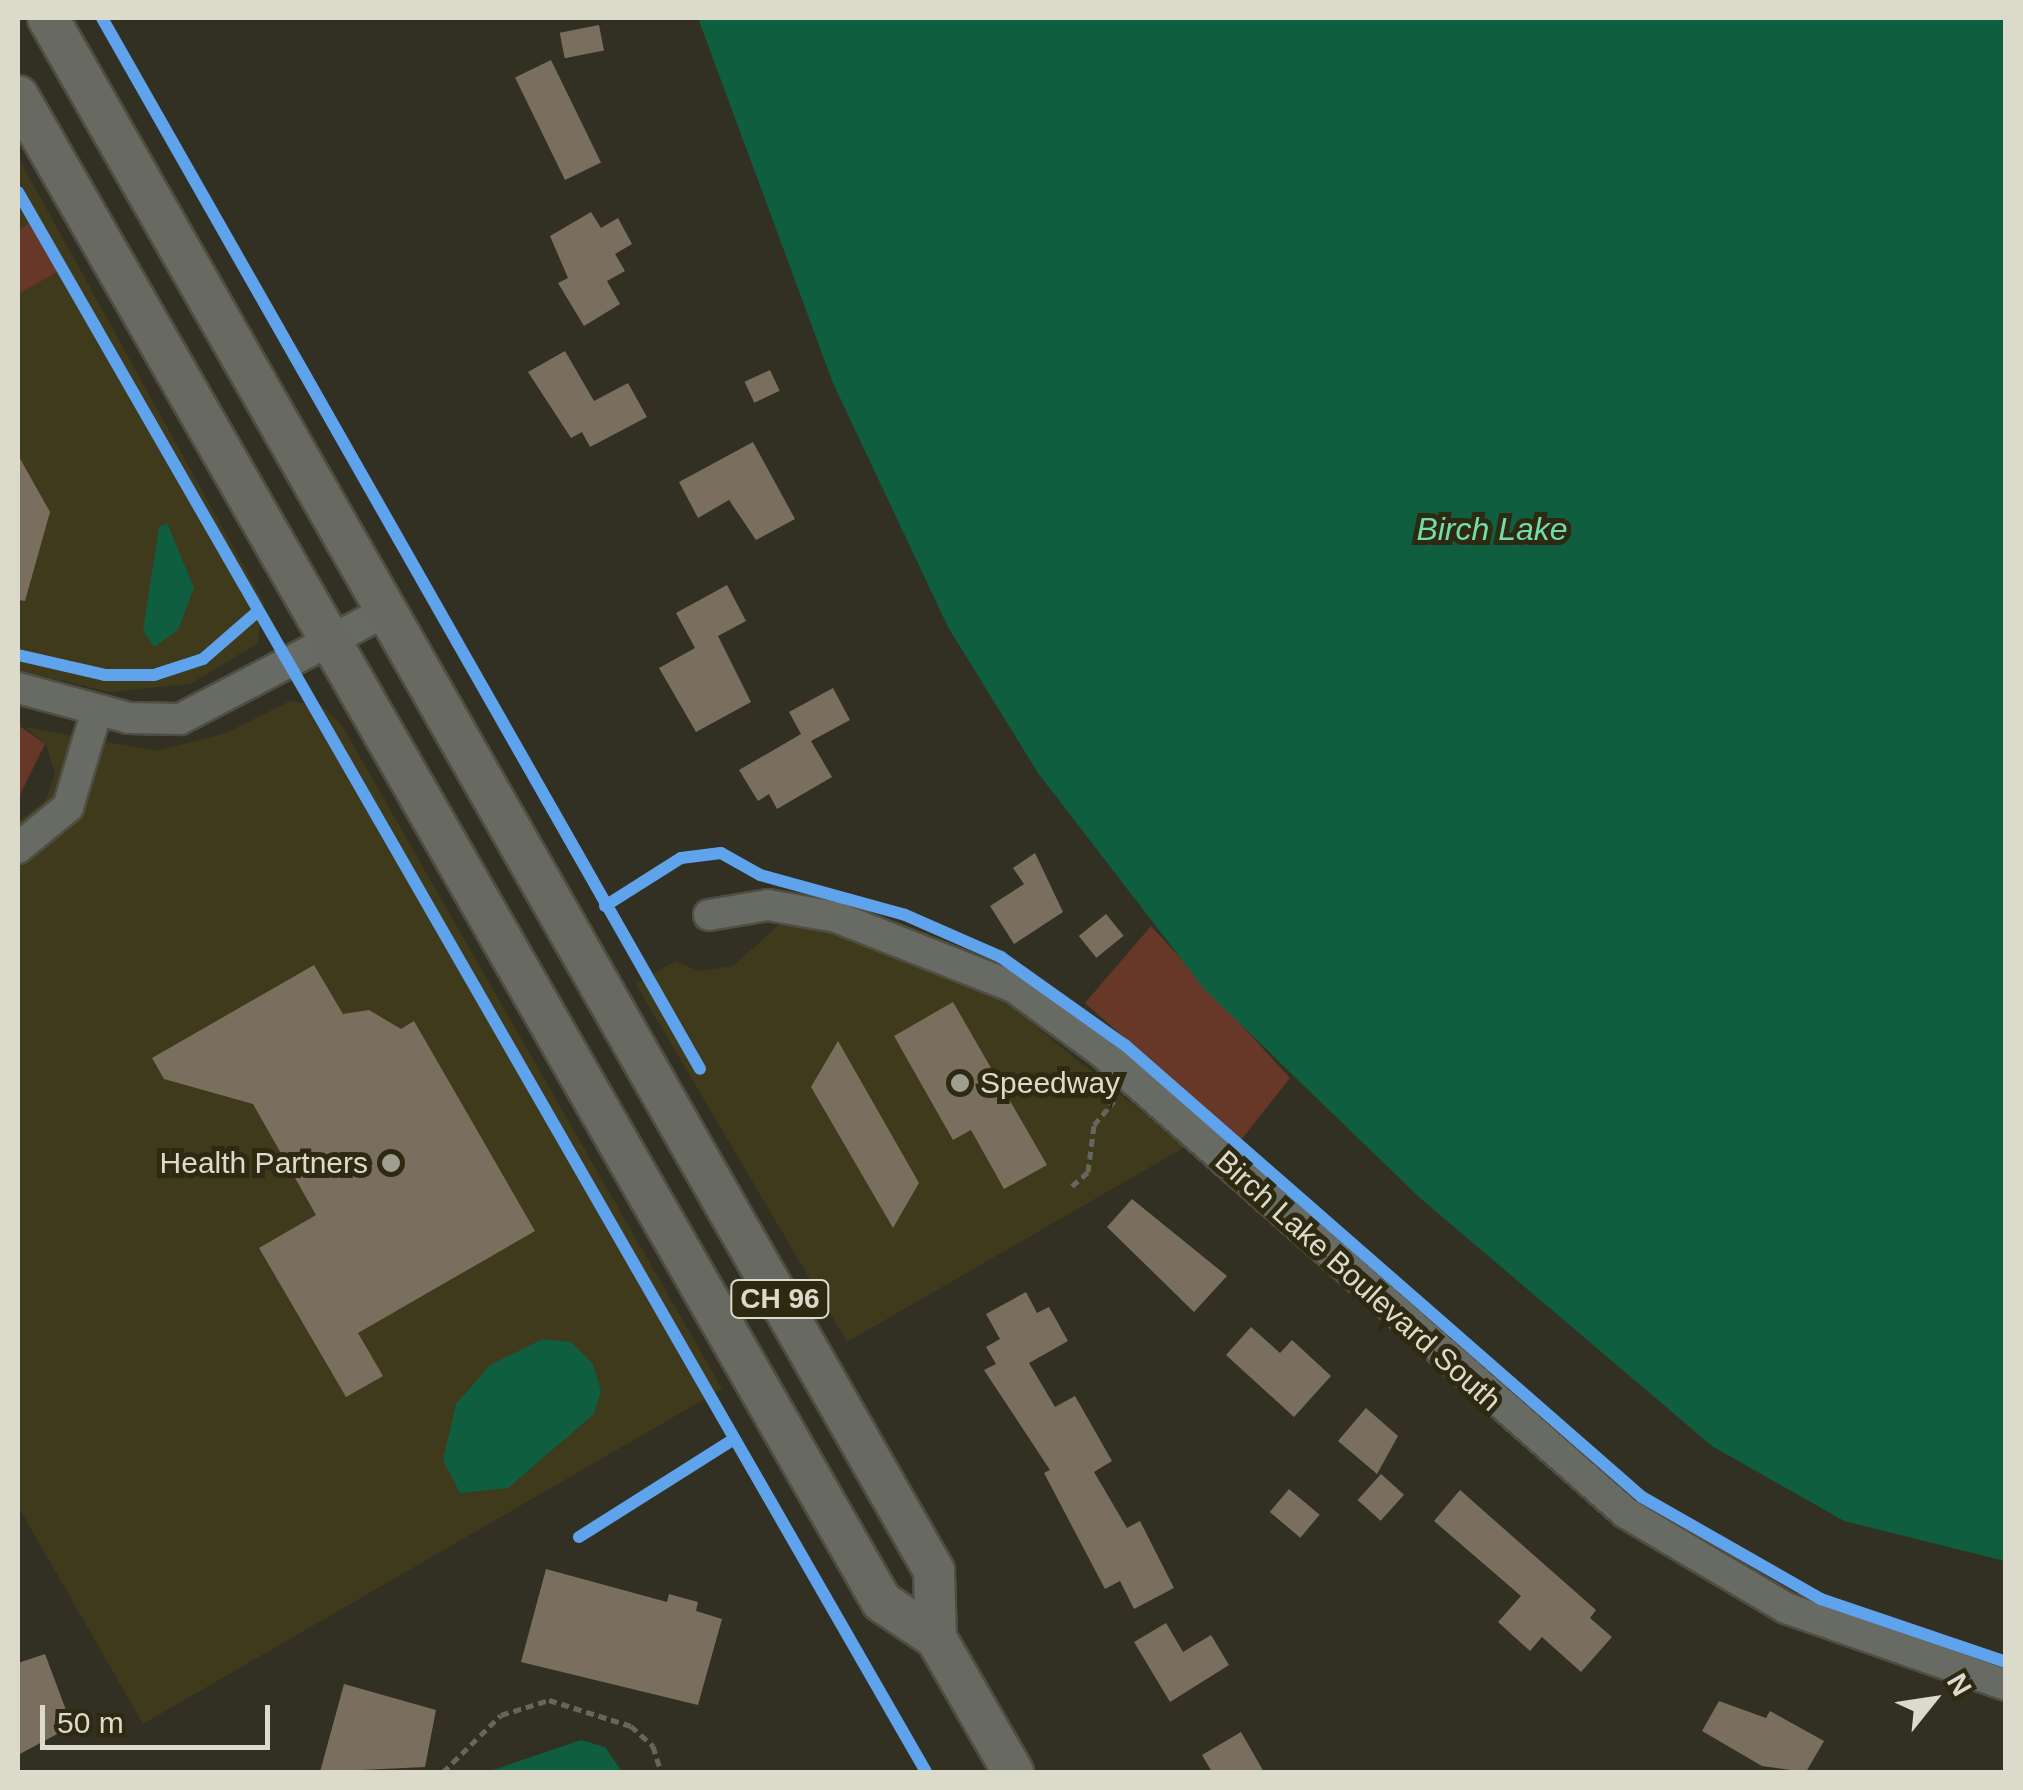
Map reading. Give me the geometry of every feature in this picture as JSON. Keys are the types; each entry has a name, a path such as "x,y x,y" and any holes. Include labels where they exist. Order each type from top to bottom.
{"main road":[{"name":"CH 96","path":"48,18 934,1571 936,1638"},
{"name":"CH 96","path":"18,96 882,1602 936,1638 1013,1772"}],"street":[{"path":"18,688 150,721 198,714 387,611"},
{"path":"18,848 68,807 96,710"},
{"name":"Birch Lake Boulevard South","path":"708,915 781,906 907,938 1033,999 1133,1081 1643,1524 1836,1630 2006,1685"}],"path":[{"path":"1072,1186 1088,1172 1094,1125 1133,1081"},
{"path":"443,1772 501,1715 549,1700 631,1726 653,1746 661,1772"}],"shaded area":[{"path":"18,157 264,603 257,644 190,684 109,692 18,670"},
{"path":"29,223 57,272 18,294 18,230"},
{"path":"290,701 322,706 341,724 722,1389 143,1724 18,1506 18,821 45,801 55,774 46,745 25,727 156,751 226,733"},
{"path":"18,725 45,744 18,799"},
{"path":"781,923 865,940 1006,1002 1185,1147 847,1342 636,984 675,961 699,971 733,966"},
{"path":"1151,926 1290,1078 1241,1140 1085,1003"}],"water":[{"name":"Birch Lake","path":"698,18 2005,18 2005,1561 1844,1521 1712,1446 1420,1198 1205,990 1038,773 948,627 833,383"},
{"path":"167,523 194,588 178,630 154,647 143,630 159,527"},
{"path":"543,1339 571,1342 593,1364 601,1391 594,1414 508,1488 460,1493 443,1460 456,1404 490,1365"},
{"path":"581,1740 605,1747 622,1772 487,1772"}],"building":[{"path":"599,25 604,51 565,58 560,33"},
{"path":"551,60 601,162 565,180 515,78"},
{"path":"591,212 601,228 618,218 632,244 615,254 625,271 607,281 620,304 584,326 558,283 568,278 550,236"},
{"path":"565,351 594,401 628,383 647,417 590,447 582,432 571,438 528,372"},
{"path":"770,370 780,391 754,403 745,382"},
{"path":"753,442 795,519 756,540 729,500 698,518 679,482"},
{"path":"18,455 50,512 25,601 18,600"},
{"path":"727,585 746,621 718,636 751,702 696,732 659,668 695,648 676,613"},
{"path":"833,688 850,720 811,741 832,777 777,809 769,794 758,801 739,770 801,734 789,712"},
{"path":"1035,853 1063,912 1014,944 990,906 1024,884 1013,868"},
{"path":"1106,914 1124,936 1096,958 1079,936"},
{"name":"Health Partners","path":"314,965 343,1014 369,1010 401,1029 414,1021 535,1231 358,1333 383,1376 346,1397 259,1248 316,1215 253,1104 164,1079 152,1058"},
{"name":"Speedway","path":"953,1002 1047,1165 1004,1189 971,1130 953,1140 894,1036"},
{"path":"838,1041 919,1183 893,1228 811,1087"},
{"path":"1132,1199 1227,1276 1194,1312 1107,1227"},
{"path":"1026,1292 1037,1313 1049,1307 1068,1341 1029,1363 1055,1407 1075,1396 1112,1461 1094,1472 1127,1528 1140,1521 1174,1588 1134,1609 1120,1581 1105,1589 1044,1473 1050,1470 984,1370 996,1364 986,1347 1000,1339 986,1314"},
{"path":"1251,1327 1280,1353 1292,1340 1331,1376 1294,1417 1226,1355"},
{"path":"1366,1408 1398,1436 1377,1474 1338,1441"},
{"path":"1381,1474 1404,1495 1381,1521 1358,1500"},
{"path":"1289,1489 1320,1515 1300,1538 1270,1512"},
{"path":"1460,1490 1596,1610 1590,1618 1612,1637 1581,1672 1542,1637 1530,1651 1498,1622 1521,1596 1434,1521"},
{"path":"546,1569 667,1602 669,1594 698,1602 696,1611 722,1619 698,1705 521,1662"},
{"path":"1166,1623 1183,1652 1211,1635 1229,1665 1170,1702 1134,1642"},
{"path":"45,1654 72,1726 18,1755 18,1663"},
{"path":"344,1684 436,1710 425,1767 320,1772"},
{"path":"1719,1701 1766,1718 1770,1711 1824,1741 1806,1772 1762,1766 1702,1731"},
{"path":"1241,1732 1264,1772 1212,1772 1202,1755"}],"cycle path":[{"path":"102,18 700,1069"},
{"path":"18,192 926,1772"},
{"path":"18,655 105,675 154,675 203,659 257,612"},
{"path":"605,906 681,858 721,853 760,875 905,915 1001,957 1125,1045 1642,1497 1821,1599 2006,1662"},
{"path":"579,1537 731,1441"}],"place":[{"name":"Speedway","path":"960,1083"},
{"name":"Health Partners","path":"391,1163"}]}
